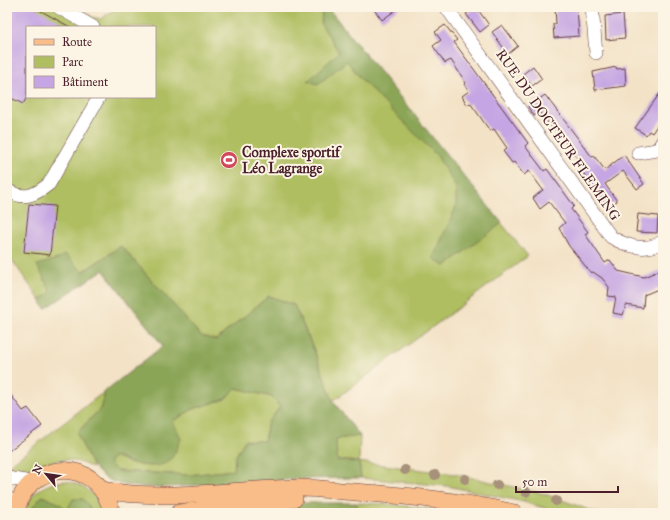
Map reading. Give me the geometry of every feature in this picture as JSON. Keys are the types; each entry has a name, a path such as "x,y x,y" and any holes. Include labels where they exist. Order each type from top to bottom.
{"main road":[{"path":"13,507 31,482 42,474 55,470 72,470 85,475 97,483 106,496 111,513"},
{"path":"102,490 130,494 176,496 301,488 440,499 480,505 514,513"},
{"path":"179,513 356,492"}],"street":[{"path":"58,7 91,26"},
{"name":"RUE DU DOCTEUR FLEMING","path":"446,7 610,237 620,243 634,247 651,246 663,241"},
{"path":"592,7 596,53"},
{"path":"7,190 25,197 36,194 49,184 98,98"},
{"path":"638,153 657,150 663,141"},
{"path":"7,478 31,482"}],"green space":[{"name":"Complexe sportif Léo Lagrange","path":"7,7 78,7 92,17 101,19 118,7 327,7 528,256 333,401 314,350 294,305 269,296 216,340 201,336 121,246 40,300 7,253"},
{"path":"319,7 327,7 502,223 445,266 433,258 456,207 456,187 437,156 362,80 347,61 318,84 308,81 339,52 321,24 322,10"},
{"path":"121,246 201,336 216,340 269,296 294,305 314,350 333,401 360,436 336,439 337,460 359,462 361,478 275,480 184,486 138,487 114,482 100,474 87,455 77,433 102,407 105,391 163,346 103,270 45,309 40,300 51,292 37,265 58,259 65,254 83,272","holes":["236,388 272,397 280,407 268,422 264,441 245,440 235,457 234,470 189,475 117,471 109,463 114,456 146,466 166,463 173,455 181,439 173,421 193,409 225,399"]},
{"path":"236,388 272,397 280,407 268,422 264,441 235,457 234,470 189,475 117,471 109,463 114,456 131,464 173,421 193,409 225,399"},
{"path":"105,391 102,407 77,433 93,468 70,460 54,461 22,470 7,467"},
{"path":"360,436 359,462 337,460 336,439"},
{"path":"359,462 455,474 545,494 598,513 560,513 524,502 447,486 361,478"},
{"path":"65,481 78,484 89,491 97,500 101,513 90,513 89,506 67,511 58,503 33,507 37,513 26,513 27,506 34,494 45,486"},
{"path":"42,496 58,503 67,510 73,499 83,499 89,506 90,513 37,513 33,507"},
{"path":"303,503 356,503 359,513 214,513"},
{"path":"356,503 389,504 457,513 359,513"}],"building":[{"path":"12,7 34,7 68,26 26,26 26,98 23,104 7,96 7,15"},
{"path":"372,7 400,7 382,20"},
{"path":"476,7 489,25 480,32 466,14"},
{"path":"555,7 577,8 579,36 554,38 553,24 556,24"},
{"path":"623,14 625,38 606,40 605,16"},
{"path":"445,25 457,40 454,42 528,143 525,146 544,171 547,169 574,206 571,209 588,232 585,234 605,263 610,260 618,271 644,277 663,269 663,287 644,295 643,308 626,305 623,315 613,313 616,297 608,296 609,287 602,278 593,272 591,273 569,246 559,228 565,223 549,202 540,209 533,198 543,190 529,171 524,175 514,162 512,163 503,151 507,148 494,129 490,131 470,103 467,105 462,96 469,91 464,84 466,83 451,60 445,63 433,46 441,40 435,32"},
{"path":"502,25 518,46 508,54 492,32"},
{"path":"533,66 542,79 532,86 523,74"},
{"path":"616,67 617,69 625,68 626,86 595,90 593,72"},
{"path":"663,89 663,117 652,133 649,131 646,135 635,128"},
{"path":"545,95 592,157 594,156 605,170 624,155 644,184 637,189 623,171 605,184 617,201 608,208 579,167 582,165 556,129 554,130 539,112 534,116 528,107"},
{"path":"29,204 55,206 50,255 24,252"},
{"path":"638,214 658,216 657,233 636,232"},
{"path":"7,390 23,411 28,408 42,426 7,452"}],"place":[{"name":"Complexe sportif Léo Lagrange","path":"229,160"}]}
